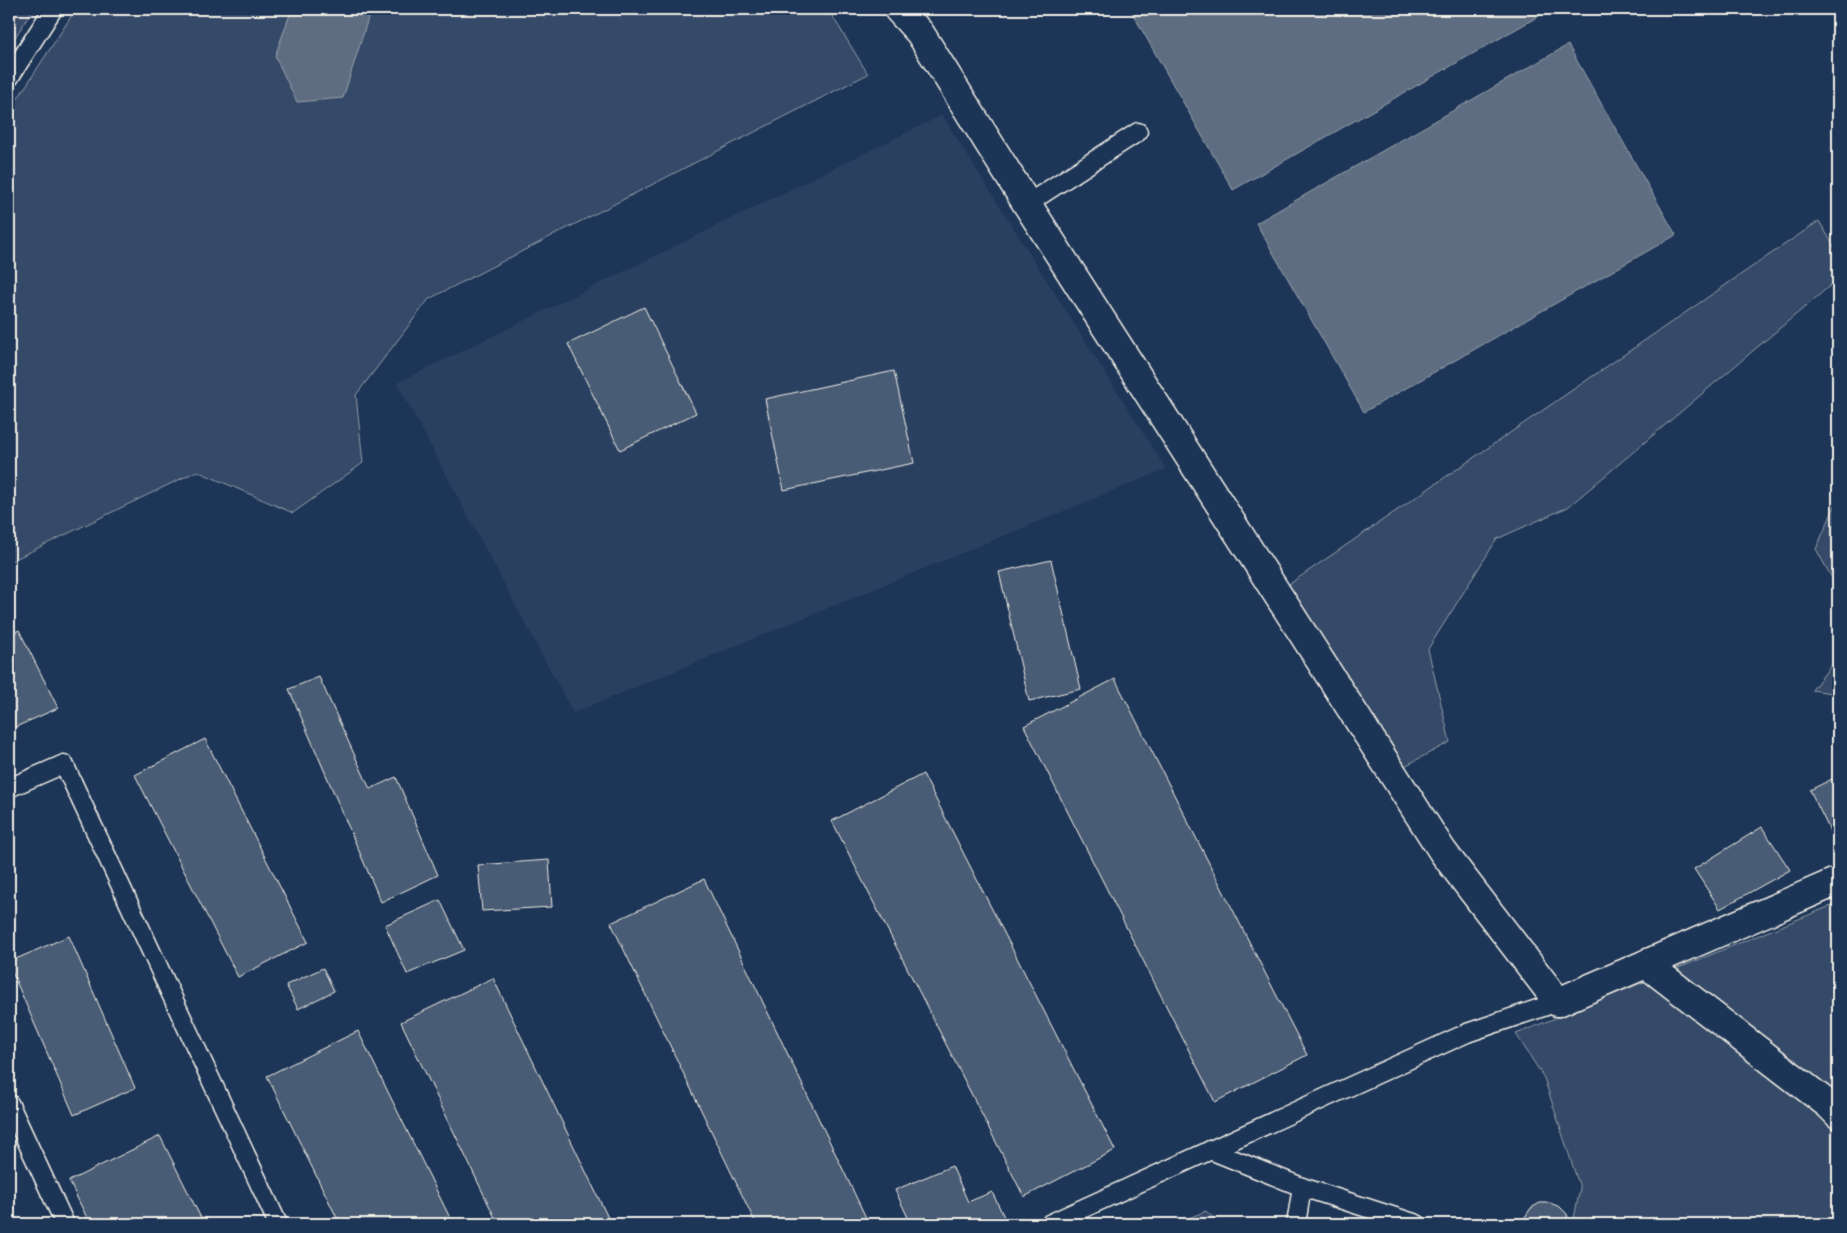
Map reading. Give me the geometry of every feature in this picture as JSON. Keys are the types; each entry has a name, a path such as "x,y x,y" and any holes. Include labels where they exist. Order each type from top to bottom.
{"street":[{"path":"898,9 920,33 1027,204 1443,852 1558,1002 1838,881"},
{"path":"1646,964 1830,1104 1838,1114"}],"lane":[{"path":"9,78 53,9"},
{"path":"1027,204 1138,132"},
{"path":"9,788 64,764 278,1224"},
{"path":"1049,1224 1467,1033 1558,1002"},
{"path":"9,1103 65,1224"},
{"path":"1210,1150 1302,1187 1417,1224"},
{"path":"1296,1224 1302,1187"}],"shaded area":[{"path":"9,9 33,9 9,47"},
{"path":"76,9 828,9 868,74 429,299 356,395 363,463 293,513 197,471 9,562 9,112"},
{"path":"292,9 371,9 343,98 297,102 275,56"},
{"path":"1130,9 1544,9 1546,12 1233,190"},
{"path":"1568,45 1676,235 1364,412 1256,223"},
{"path":"942,115 1166,469 573,713 397,383"},
{"path":"1819,221 1838,253 1838,279 1568,507 1497,539 1428,649 1450,742 1401,768 1288,585"},
{"path":"1838,499 1838,589 1816,549"},
{"path":"1838,656 1838,694 1812,690"},
{"path":"1838,903 1838,1224 1573,1224 1580,1188 1544,1078 1516,1034"},
{"path":"1206,1211 1220,1224 1174,1224"}],"building":[{"path":"644,307 696,413 620,450 568,344"},
{"path":"894,371 914,463 784,490 765,399"},
{"path":"1051,560 1081,689 1029,701 999,572"},
{"path":"19,630 58,708 9,730 9,635"},
{"path":"319,677 370,789 396,777 438,875 381,902 289,689"},
{"path":"1115,679 1307,1055 1215,1102 1024,726"},
{"path":"205,739 308,942 238,977 135,775"},
{"path":"923,774 1115,1150 1024,1197 832,821"},
{"path":"1838,776 1838,834 1833,837 1810,790"},
{"path":"1762,827 1790,870 1720,909 1694,869"},
{"path":"549,860 552,907 482,911 478,865"},
{"path":"704,879 869,1224 756,1224 611,923"},
{"path":"440,900 464,950 407,974 385,925"},
{"path":"69,936 135,1088 74,1115 9,965 9,962"},
{"path":"323,968 334,991 298,1009 286,985"},
{"path":"493,978 611,1224 498,1224 401,1022"},
{"path":"358,1031 453,1224 340,1224 267,1076"},
{"path":"160,1136 204,1224 90,1224 69,1181"},
{"path":"952,1166 968,1202 992,1192 1007,1223 911,1224 895,1190"},
{"path":"1540,1203 1550,1203 1560,1207 1567,1214 1569,1224 1523,1224 1531,1208"}]}
